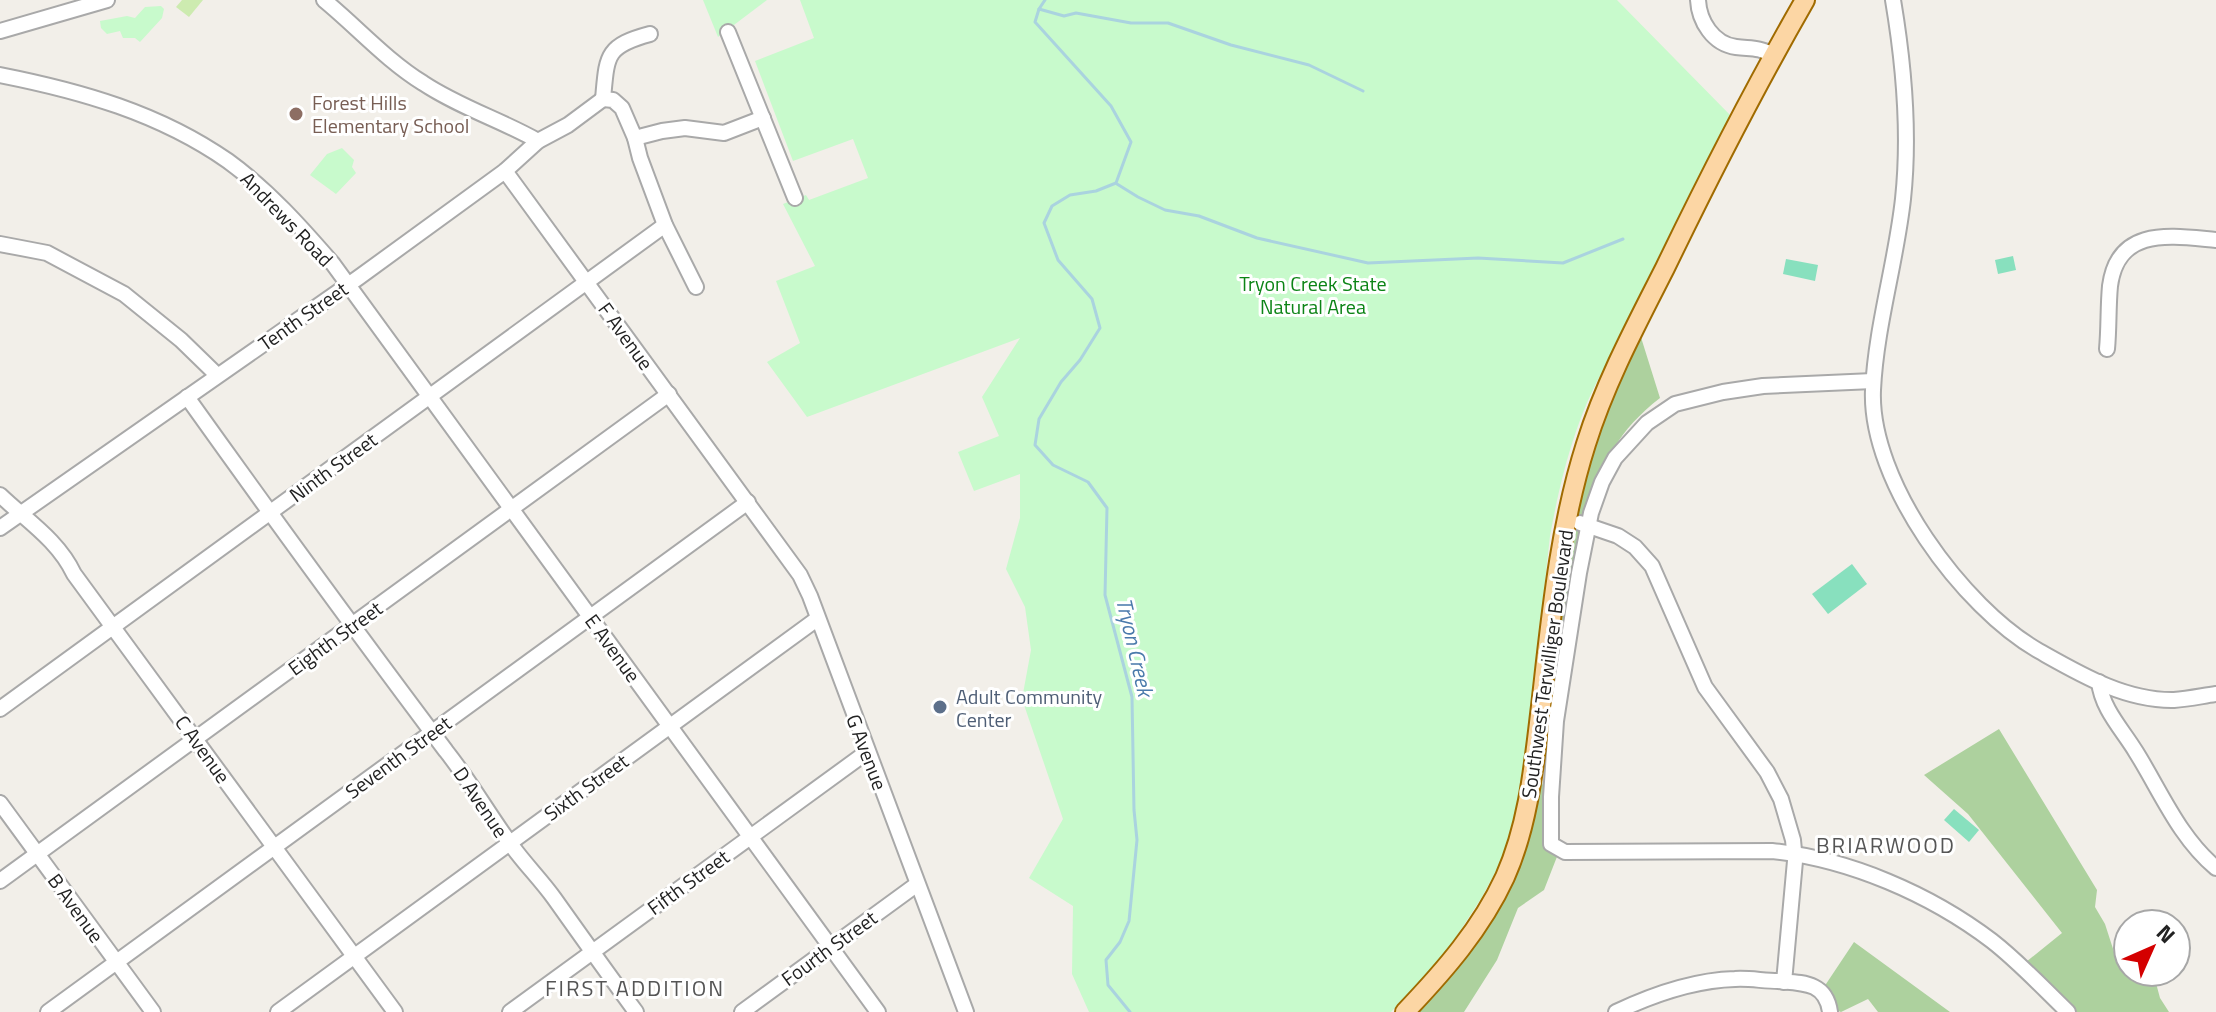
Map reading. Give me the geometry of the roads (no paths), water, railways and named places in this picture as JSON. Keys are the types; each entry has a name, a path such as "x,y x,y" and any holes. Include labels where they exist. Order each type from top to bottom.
{"main road":[{"name":"Southwest Terwilliger Boulevard","path":"1405,1012 1450,964 1473,933 1506,874 1532,779 1557,575 1582,456 1606,392 1643,311 1737,123 1805,0"}],"street":[{"path":"0,31 59,7 107,0"},
{"path":"324,0 393,62 423,83 452,101 538,141"},
{"path":"1698,0 1699,14 1714,35 1731,46 1752,47 1774,55"},
{"path":"1893,0 1903,75 1903,200 1873,381 1874,411 1881,443 1905,505 1928,543 1966,591 2008,631 2038,650 2120,691 2153,699 2216,694"},
{"path":"728,32 795,198"},
{"path":"650,34 626,40 610,55 603,99 619,104 635,138 665,225 696,287"},
{"name":"Andrews Road","path":"0,75 116,104 149,117 203,146 227,161 275,201 347,284"},
{"name":"Tenth Street","path":"0,528 505,171 538,141 568,125 603,99"},
{"path":"635,138 685,128 724,133 763,118"},
{"name":"F Avenue","path":"505,171 748,502"},
{"name":"Ninth Street","path":"0,709 665,225"},
{"path":"2107,349 2110,286 2118,258 2125,250 2141,240 2159,237 2216,240"},
{"path":"0,244 47,253 124,294 198,355 217,375"},
{"name":"E Avenue","path":"347,284 878,1012"},
{"path":"1873,381 1763,386 1675,404 1647,423 1615,458 1602,482 1589,525 1556,721 1550,840 1554,847 1565,852 1752,850 1794,853 1839,865 1881,879 1944,910 2004,950 2068,1012"},
{"name":"Eighth Street","path":"0,881 669,394"},
{"name":"D Avenue","path":"187,397 636,1012"},
{"name":"C Avenue","path":"0,495 60,552 395,1012"},
{"name":"Seventh Street","path":"48,1012 748,502"},
{"name":"G Avenue","path":"748,502 800,575 810,596 966,1012"},
{"path":"1567,519 1608,531 1627,542 1652,566 1705,687 1777,790 1788,818 1794,853 1794,886 1784,982"},
{"name":"Sixth Street","path":"278,1012 817,619"},
{"path":"2099,682 2104,704 2179,825 2201,855 2216,868"},
{"name":"Fifth Street","path":"510,1012 867,752"},
{"name":"B Avenue","path":"0,803 153,1012"},
{"name":"Fourth Street","path":"742,1012 916,885"},
{"path":"1616,1012 1702,983 1736,979 1809,985 1828,999 1830,1012"}],"waterway":[{"name":"Tryon Creek","path":"1045,0 1035,22 1111,106 1131,142 1116,183 1096,191 1070,195 1052,206 1044,223 1058,260 1092,299 1100,328 1039,419 1035,445 1053,465 1088,482 1107,508 1105,595 1132,697 1137,840 1129,921 1120,942 1106,960 1108,985 1130,1012"},
{"path":"1039,9 1064,16 1076,13 1131,23 1168,23 1231,45 1309,65 1363,91"},
{"path":"1117,184 1165,210 1199,216 1257,238 1368,263 1478,258 1563,263 1623,239"}],"place":[{"name":"Forest Hills Elementary School","path":"296,114"},
{"name":"Adult Community Center","path":"940,707"}],"district":[{"name":"BRIARWOOD","path":"1886,845"},
{"name":"FIRST ADDITION","path":"635,988"}],"park label":[{"name":"Tryon Creek State Natural Area","path":"1313,294"}]}
